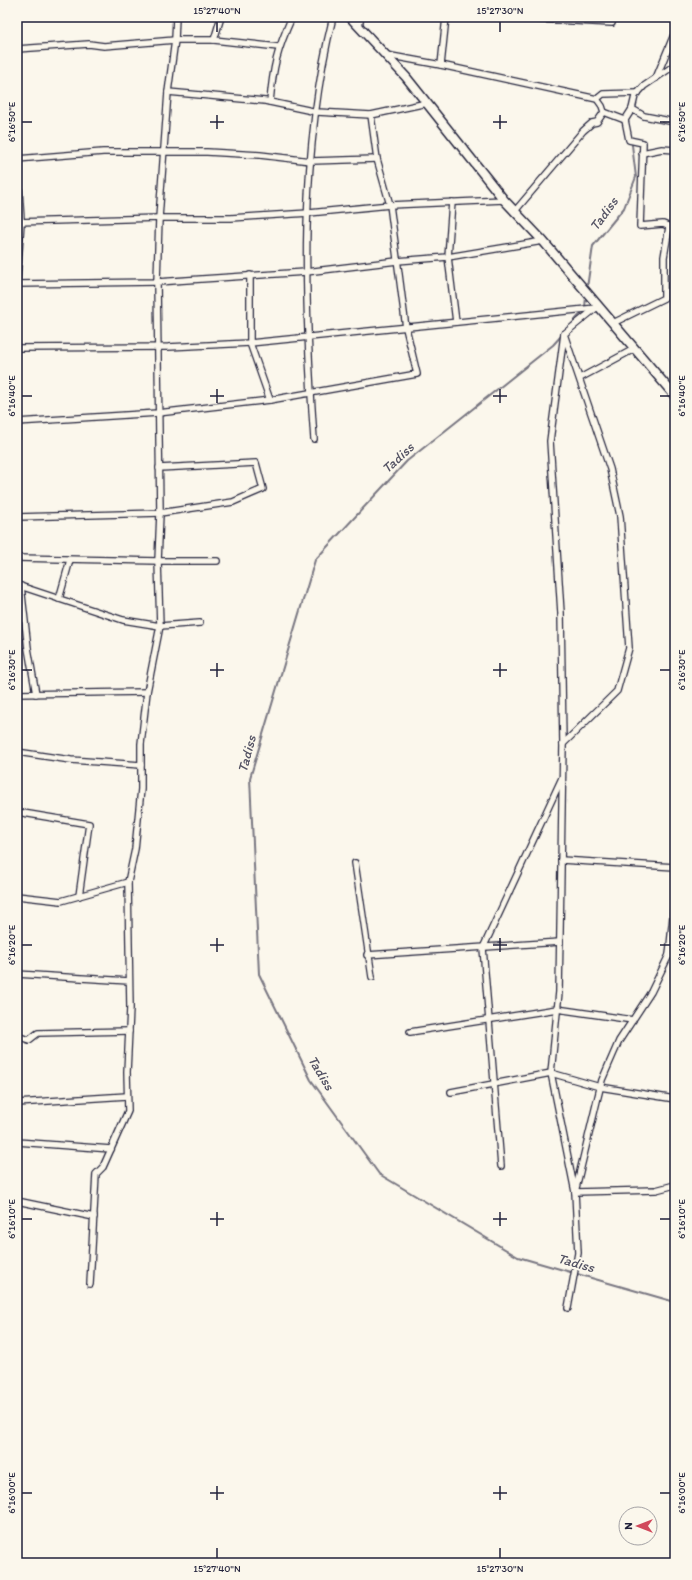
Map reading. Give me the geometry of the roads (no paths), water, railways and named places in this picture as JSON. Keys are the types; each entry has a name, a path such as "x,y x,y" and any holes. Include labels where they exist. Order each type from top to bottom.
{"main road":[{"path":"350,17 386,55 427,103 504,200 543,241 597,308 613,323 675,396"}],"street":[{"path":"90,1284 96,1174 103,1167 128,1111 128,882 135,850 142,789 142,744 147,692 160,626 158,561 160,513 157,282 159,218 168,92 175,40 176,17"},
{"path":"214,40 221,17"},
{"path":"270,102 272,74 278,47 292,17"},
{"path":"314,439 307,338 306,272 311,162 321,74 333,17"},
{"path":"359,26 361,17"},
{"path":"441,65 446,17"},
{"path":"497,17 612,23 613,17"},
{"path":"656,78 675,32"},
{"path":"17,49 89,44 104,46 175,40 214,40 278,47"},
{"path":"386,55 441,65 597,99 604,112"},
{"path":"613,323 664,298 664,257 672,228 663,224 640,226 643,143 629,140 625,120 632,109 635,96 644,86 675,65"},
{"path":"168,92 270,102 317,112 370,115 427,103"},
{"path":"597,99 603,94 638,93"},
{"path":"632,109 644,116 675,122"},
{"path":"604,112 625,120"},
{"path":"515,211 583,132 592,123 597,122 604,112"},
{"path":"17,422 158,413 270,400 417,374 406,328 390,205 377,159 370,115"},
{"path":"642,153 662,149 675,150"},
{"path":"377,159 311,162 252,154 207,152 103,152 17,158 19,222 17,284 157,282 306,272 397,261 448,257 543,241"},
{"path":"19,222 159,218 231,218 309,213 390,205 504,200"},
{"path":"452,202 448,257 456,322"},
{"path":"250,275 250,343 270,400"},
{"path":"17,348 168,347 250,343 597,308"},
{"path":"568,1308 578,1253 575,1192 551,1073 557,1009 560,942 563,744 562,613 550,441 564,334 597,308"},
{"path":"563,744 617,691 629,648 620,516 610,469 564,334"},
{"path":"580,378 634,349"},
{"path":"17,516 160,513 233,502 264,489 256,463 159,468"},
{"path":"17,558 70,560 218,561"},
{"path":"59,599 70,560"},
{"path":"36,694 19,585 123,620 160,626 200,623"},
{"path":"17,694 147,692"},
{"path":"17,752 71,760 142,765"},
{"path":"501,1166 483,948 563,776"},
{"path":"17,812 89,824 79,896"},
{"path":"561,860 675,867"},
{"path":"355,863 367,955 372,978"},
{"path":"17,896 61,901 128,882"},
{"path":"575,1192 600,1087 619,1041 651,992 668,955 675,896"},
{"path":"367,955 560,942"},
{"path":"668,955 675,956"},
{"path":"17,974 129,981"},
{"path":"410,1032 557,1009 632,1020"},
{"path":"17,1036 29,1040 38,1033 129,1030"},
{"path":"451,1092 551,1073 600,1087 675,1099"},
{"path":"17,1103 128,1096"},
{"path":"17,1142 111,1149"},
{"path":"575,1192 656,1190 675,1185"},
{"path":"17,1201 94,1216"}],"waterway":[{"name":"Tadiss","path":"587,288 593,246 624,208 636,177 632,145"},
{"name":"Tadiss","path":"585,308 586,296"},
{"name":"Tadiss","path":"570,326 583,311"},
{"name":"Tadiss","path":"562,335 553,345 407,461 315,560 250,778 259,974 311,1080 379,1174 518,1257 675,1302"}]}
